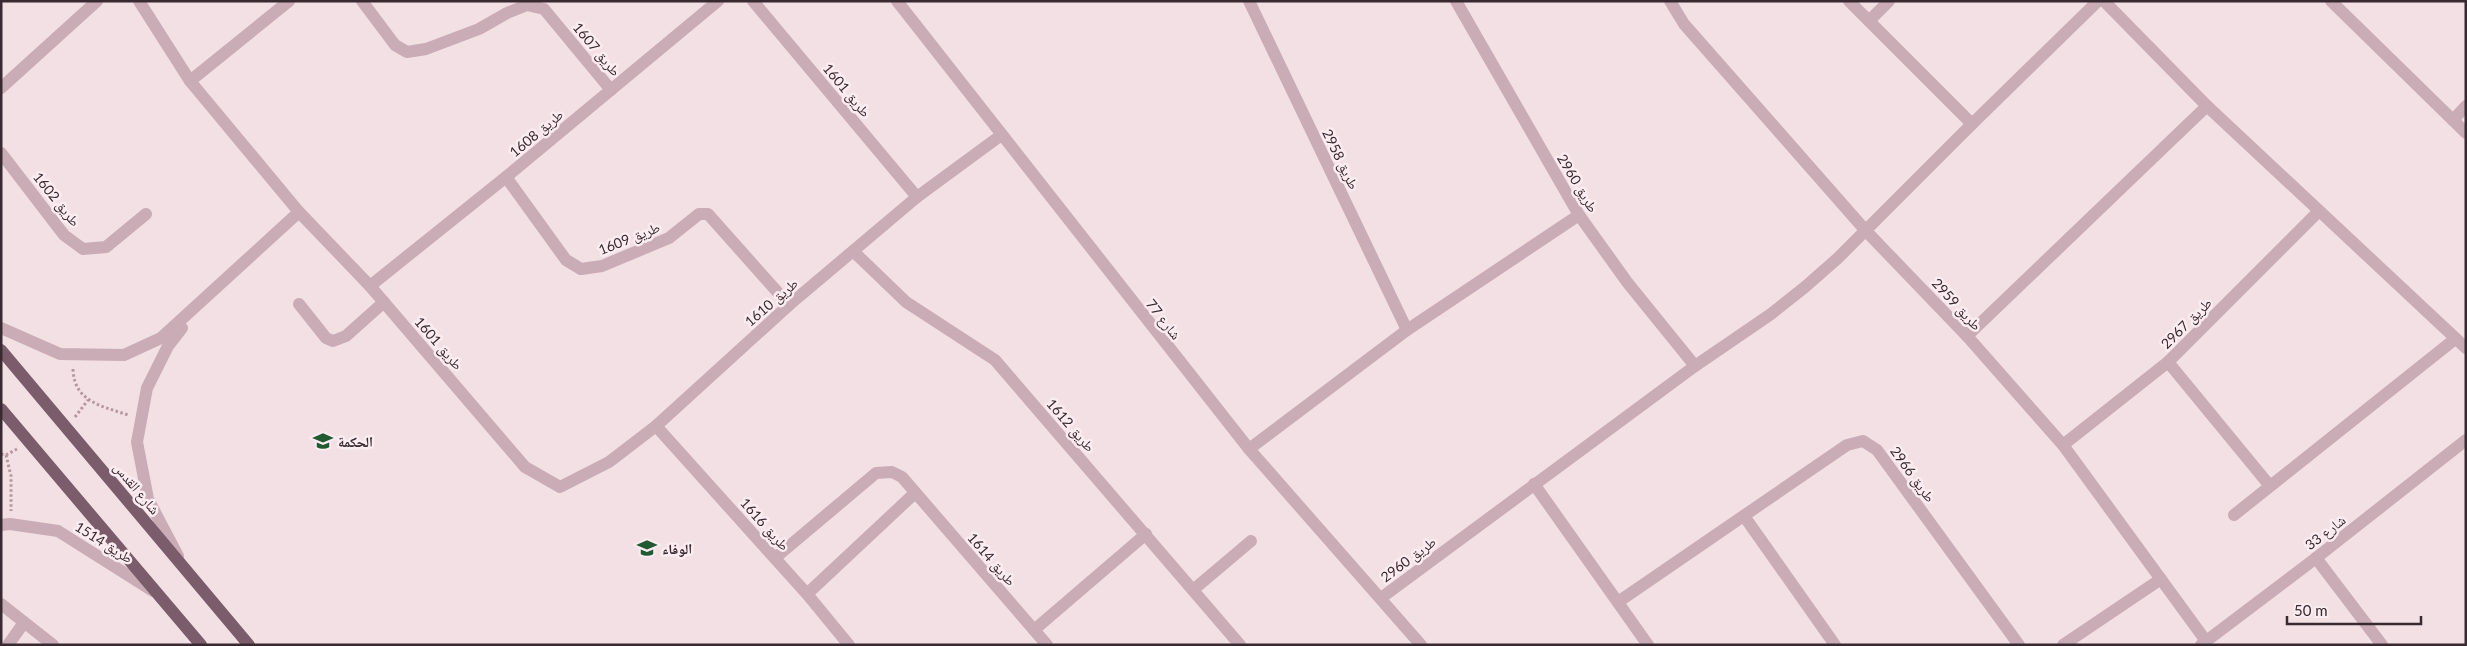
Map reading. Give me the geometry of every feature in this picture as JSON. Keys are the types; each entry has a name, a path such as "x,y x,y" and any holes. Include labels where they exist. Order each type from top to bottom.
{"main road":[{"name":"شارع القدس","path":"1,350 249,645"},
{"path":"1,410 201,645"}],"street":[{"path":"1,88 96,1"},
{"name":"طريق 1601","path":"139,1 190,81 298,212 370,286 525,467 560,487"},
{"path":"190,81 288,1"},
{"name":"طريق 1607","path":"362,1 394,45 407,52 426,49 479,29 507,13 527,5 544,9 611,90"},
{"name":"طريق 1608","path":"370,286 506,178 718,1"},
{"name":"طريق 1601","path":"753,1 917,197"},
{"name":"شارع 77","path":"897,1 1000,136 1249,449 1421,645"},
{"name":"طريق 2958","path":"1249,1 1407,330"},
{"name":"طريق 2960","path":"1456,1 1579,215 1627,282 1695,366"},
{"name":"طريق 2959","path":"1670,1 1684,24 1866,231 1967,336 2063,445 2204,643"},
{"path":"1849,1 1972,124"},
{"path":"1869,22 1888,1"},
{"path":"1866,231 2098,1"},
{"path":"2104,1 2207,106 2466,348"},
{"path":"2336,3 2466,133"},
{"path":"1967,336 2207,106"},
{"path":"2453,120 2466,106"},
{"name":"طريق 1610","path":"560,487 609,462 656,426 789,305 917,197 1000,136"},
{"name":"طريق 1602","path":"1,153 64,235 83,249 106,247 146,214"},
{"name":"طريق 1609","path":"506,178 566,260 581,269 602,266 669,238 698,214 708,214 789,305"},
{"name":"طريق 2967","path":"2063,445 2168,362 2319,211"},
{"path":"1,328 60,354 124,355 161,338 298,212"},
{"path":"1249,449 1407,330 1579,215"},
{"name":"طريق 2960","path":"1381,598 1695,366 1778,309 1838,258 1866,231"},
{"name":"طريق 1612","path":"854,252 906,302 995,360 1240,645"},
{"path":"299,304 326,338 333,341 346,336 384,302"},
{"path":"184,567 148,499 137,442 146,388 168,346 200,304"},
{"path":"2234,515 2455,339"},
{"path":"2168,362 2270,486"},
{"name":"طريق 1616","path":"656,426 807,594 849,645"},
{"name":"شارع 33","path":"2204,643 2466,440"},
{"name":"طريق 2966","path":"1618,602 1847,445 1863,441 1871,444 2019,645"},
{"name":"طريق 1614","path":"775,558 876,473 897,474 1047,645"},
{"path":"1534,484 1648,645"},
{"path":"807,594 915,493"},
{"path":"1744,516 1835,645"},
{"name":"طريق 1514","path":"5,524 58,531 157,593"},
{"path":"1034,630 1146,534"},
{"path":"1193,590 1251,541"},
{"path":"2316,558 2382,645"},
{"path":"2063,645 2160,579"},
{"path":"1,604 23,624 53,645"},
{"path":"8,645 23,624"}],"path":[{"path":"72,354 77,390 88,400 140,419"},
{"path":"67,428 88,400"},
{"path":"1,454 6,455 11,476 5,524"}],"place":[{"name":"الحكمة","path":"323,441"},
{"name":"الوفاء","path":"647,548"}]}
